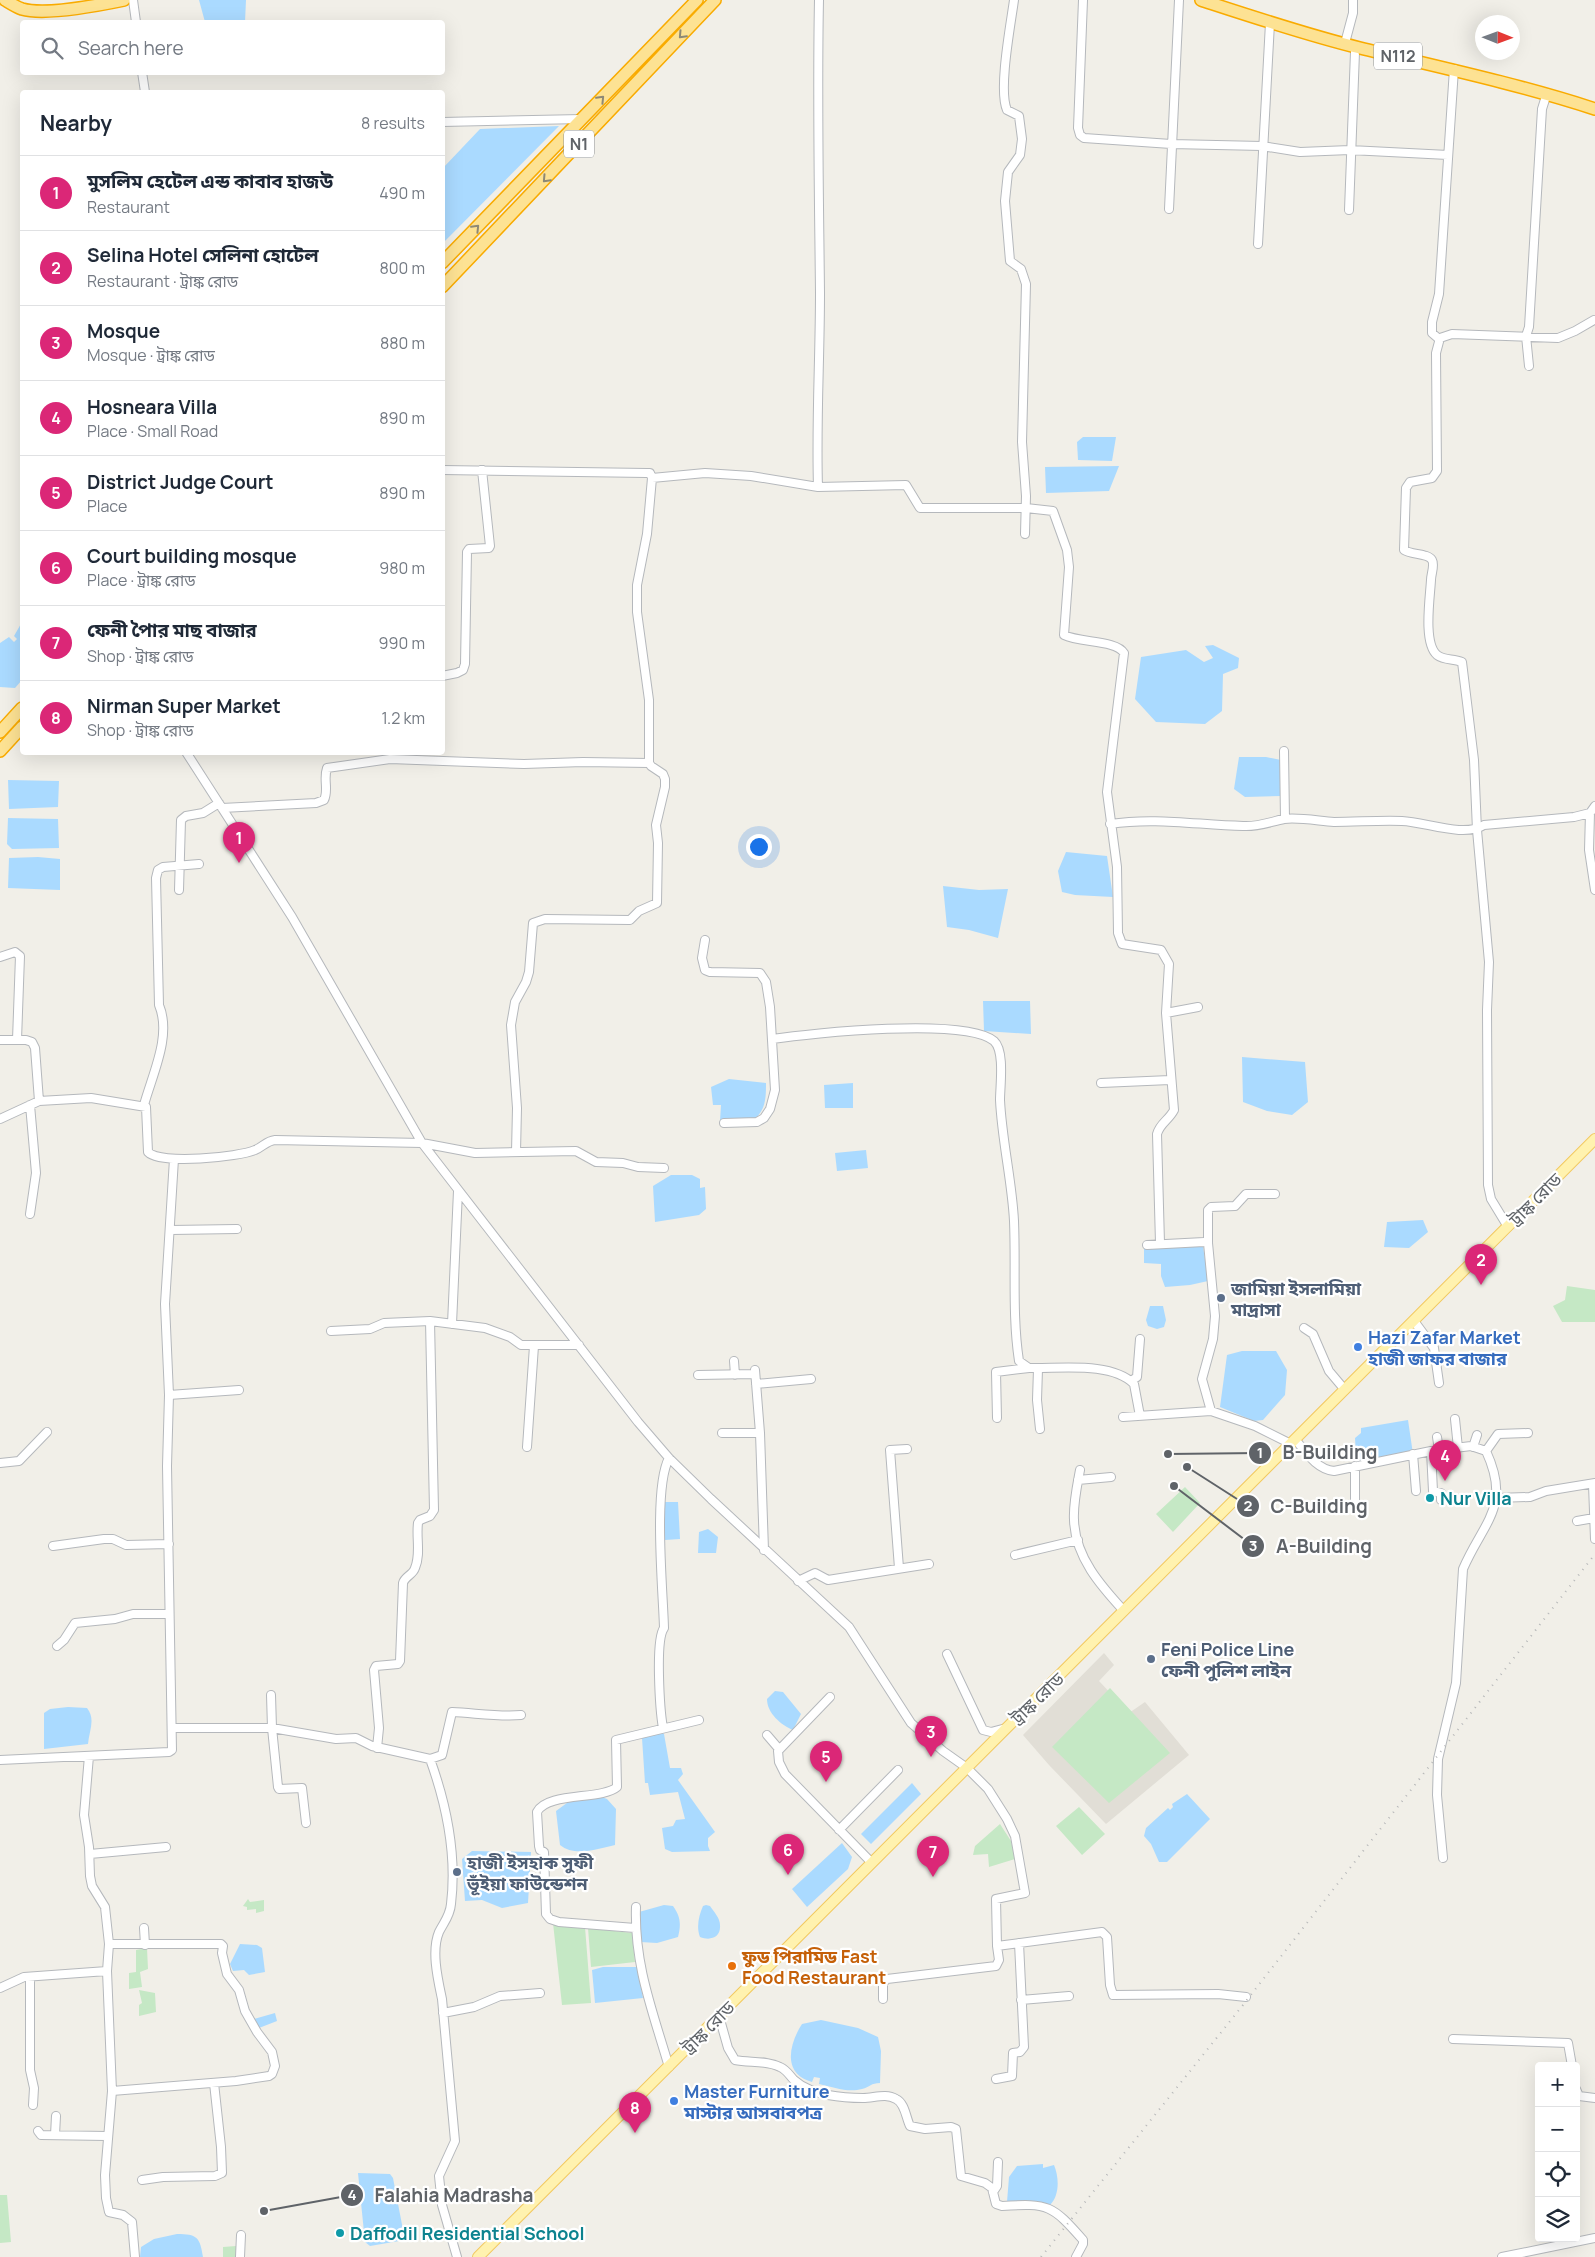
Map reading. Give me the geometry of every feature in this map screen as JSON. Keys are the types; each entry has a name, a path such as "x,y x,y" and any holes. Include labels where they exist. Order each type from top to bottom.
{"highway":[{"path":"5,0 23,9 45,10 79,8 124,0"},
{"name":"N1","path":"445,261 697,0"},
{"name":"N1","path":"445,285 715,0"},
{"name":"N112","path":"1201,0 1358,47 1454,69 1595,109"},
{"path":"0,732 20,710"},
{"path":"0,751 20,729"}],"main road":[{"name":"ট্রাঙ্ক রোড","path":"478,2257 1595,1139"}],"street":[{"path":"133,0 136,20"},
{"path":"818,487 816,439 820,294 816,101 819,0"},
{"path":"1014,0 1006,57 1004,99 1007,110 1019,116 1022,139 1020,155 1008,172 1005,201 1010,261 1021,270 1026,284 1022,442 1026,508 1025,534"},
{"path":"1083,0 1078,128 1080,135 1084,138 1171,144 1262,146 1300,152 1350,150 1448,154"},
{"path":"1169,209 1179,0"},
{"path":"1345,43 1353,13 1353,0"},
{"path":"1258,244 1270,22"},
{"path":"1349,210 1350,150 1356,52 1358,47"},
{"path":"1439,339 1432,333 1432,322 1438,294 1454,69"},
{"path":"142,75 145,90"},
{"path":"1529,366 1526,336 1529,327 1542,109 1547,94"},
{"path":"445,122 582,119"},
{"path":"1439,339 1452,334 1518,338 1526,336 1558,338 1575,332 1594,320"},
{"path":"1439,339 1436,352 1438,404 1437,472 1432,478 1407,484 1403,543 1404,550 1407,552 1429,557 1432,560 1429,642 1436,654 1445,660 1455,659 1462,662 1474,760 1477,830 1489,962 1487,1010 1488,1185 1491,1199 1508,1226"},
{"path":"445,470 650,473 652,478 648,534 637,585 638,612 649,700 650,762 651,766 660,772 665,779 665,787 656,825 658,843 657,903 639,911 630,920 545,919 533,923 529,972 526,982 515,1002 511,1025 517,1108 516,1152"},
{"path":"445,675 463,670 465,664 467,552 469,549 489,548 490,546 482,470"},
{"path":"652,478 705,472 751,476 818,487 906,485 920,508 1026,508 1053,511 1063,537 1069,567 1064,635 1078,640 1115,645 1121,648 1124,653 1107,792 1116,867 1118,933 1122,944 1154,948 1164,953 1169,964 1166,1013 1170,1080 1174,1110 1159,1127 1157,1134 1160,1243"},
{"path":"1284,751 1285,819"},
{"path":"188,755 292,917 422,1143 458,1191 638,1422 669,1458 764,1550 849,1627 911,1723 943,1751 967,1768 988,1789 1011,1827 1015,1836 1025,1891 1024,1895 996,1899 999,1960 996,1966 887,1979 883,1983 883,1999"},
{"path":"179,890 182,817 203,813 221,806 316,803 324,800 326,795 325,774 327,768 390,759 524,764 650,762"},
{"path":"1110,824 1145,820 1172,820 1245,826 1271,824 1285,819 1332,822 1401,821 1446,828 1477,830 1484,825 1574,817 1592,809 1589,850 1595,890"},
{"path":"199,864 163,867 158,870 156,878 159,1005 162,1013 162,1042 144,1105 147,1108 148,1152 153,1156 174,1159 208,1158 251,1151 275,1140 422,1143 476,1153 576,1151 596,1162 664,1168"},
{"path":"705,940 702,958 705,970 710,972 753,972 764,977 770,1007 775,1090 768,1114 757,1122 724,1123"},
{"path":"0,957 15,952 20,956 17,1040"},
{"path":"1166,1013 1198,1007"},
{"path":"772,1039 844,1030 908,1029 962,1032 988,1038 996,1042 999,1048 1001,1063 1003,1136 1014,1220 1017,1344 1020,1361 1029,1368"},
{"path":"0,1040 32,1042 35,1048 39,1101"},
{"path":"1101,1083 1170,1080"},
{"path":"0,1119 39,1101 91,1098 144,1105"},
{"path":"30,1105 36,1173 30,1214"},
{"path":"0,1760 169,1752 173,1743 167,1466 169,1395 165,1304 174,1159"},
{"path":"452,1324 458,1191"},
{"path":"1211,1411 1202,1379 1213,1340 1215,1316 1208,1243 1209,1208 1235,1206 1246,1194 1275,1194"},
{"path":"170,1230 237,1229"},
{"path":"1147,1245 1160,1243 1208,1243"},
{"path":"1414,1321 1434,1348 1439,1383"},
{"path":"331,1331 370,1329 384,1323 430,1322 485,1328 510,1337 519,1344 534,1346 579,1345"},
{"path":"377,1748 379,1728 374,1670 376,1666 398,1664 400,1661 403,1583 413,1572 418,1560 418,1523 420,1520 430,1516 434,1510 430,1322"},
{"path":"1304,1328 1313,1334 1329,1371 1345,1390"},
{"path":"1131,1381 1137,1377 1140,1339"},
{"path":"527,1447 534,1346"},
{"path":"734,1361 735,1375"},
{"path":"996,1418 996,1372 1029,1368 1105,1369 1118,1373 1134,1384 1140,1416"},
{"path":"1038,1369 1037,1400 1040,1428"},
{"path":"698,1375 735,1375 755,1372 760,1432 764,1550"},
{"path":"756,1384 811,1379"},
{"path":"169,1395 239,1390"},
{"path":"1123,1417 1211,1411 1293,1441 1324,1470 1334,1471 1431,1451 1473,1447 1486,1451 1491,1461 1496,1506 1489,1523 1463,1569 1456,1683 1438,1759 1437,1795 1443,1858"},
{"path":"1455,1419 1458,1448"},
{"path":"0,1462 18,1461 47,1432"},
{"path":"722,1433 760,1432"},
{"path":"1486,1451 1498,1434 1528,1433"},
{"path":"1473,1447 1477,1435"},
{"path":"1437,1437 1439,1450"},
{"path":"899,1568 890,1450 907,1449"},
{"path":"1431,1451 1434,1491 1441,1493 1441,1500"},
{"path":"1413,1454 1416,1491"},
{"path":"663,1728 660,1673 660,1636 664,1628 661,1507 664,1467 669,1458"},
{"path":"1355,1466 1355,1504"},
{"path":"1080,1470 1074,1519 1078,1540 1098,1582 1124,1611"},
{"path":"1078,1480 1112,1477"},
{"path":"1496,1498 1530,1497 1546,1491 1594,1483 1595,1539"},
{"path":"1576,1521 1594,1518"},
{"path":"53,1546 104,1539 113,1539 126,1545 169,1544"},
{"path":"1015,1554 1078,1540"},
{"path":"798,1581 815,1573 828,1580 928,1564"},
{"path":"57,1646 64,1640 76,1623 115,1620 133,1614 169,1614"},
{"path":"947,1654 983,1730 990,1732 1007,1728"},
{"path":"271,1695 278,1789 302,1788 306,1822"},
{"path":"779,1749 830,1697"},
{"path":"172,1728 272,1728 336,1739 356,1738 377,1748 430,1759 442,1755 452,1712 488,1713 505,1717 521,1715"},
{"path":"635,1928 559,1922 550,1919 546,1914 544,1852 540,1850 539,1846 536,1812 538,1808 555,1801 613,1790 617,1787 616,1740 700,1720"},
{"path":"767,1734 779,1749 779,1762 785,1774 872,1863"},
{"path":"89,1756 84,1815 90,1854 92,1886 99,1894 107,1916 107,1970 112,2091 105,2175 108,2211 123,2215 132,2222 135,2257"},
{"path":"430,1759 443,1796 450,1830 451,1906 447,1921 440,1932 437,1942 437,1976 443,2013 456,2141 439,2176 442,2205 457,2257"},
{"path":"839,1830 898,1770"},
{"path":"90,1854 166,1846"},
{"path":"636,1907 635,1928 640,1968 668,2067"},
{"path":"144,1928 145,1945"},
{"path":"997,1946 1102,1932 1107,1937 1110,1985 1113,1995 1218,1994 1246,1997"},
{"path":"996,2079 1012,2076 1013,2053 1020,2052 1024,2047 1019,1943"},
{"path":"108,1944 221,1944 223,1946 222,1953 227,1974 239,1990 245,2011 257,2032 272,2052 275,2066 272,2074 268,2076 214,2083 112,2091"},
{"path":"0,1988 24,1977 107,1970"},
{"path":"30,1977 30,2070 34,2088 33,2105"},
{"path":"443,2013 474,2007 500,1996 540,1993"},
{"path":"1021,2000 1069,1996"},
{"path":"719,2016 728,2048 735,2060 763,2062 780,2066 788,2072 791,2078 810,2091 862,2098 888,2096 896,2098 902,2104 910,2126 924,2129 951,2127 956,2130 961,2176 985,2183 992,2188 996,2204 1002,2206 1046,2206 1054,2210 1083,2240 1083,2244 1076,2257"},
{"path":"1454,2039 1568,2043 1571,2062"},
{"path":"142,2180 163,2177 215,2176 222,2173 214,2083"},
{"path":"1580,2096 1595,2098"},
{"path":"55,2135 56,2116"},
{"path":"38,2131 41,2135 107,2136"},
{"path":"993,2192 997,2186 998,2162"},
{"path":"240,2257 241,2235"},
{"path":"1502,2257 1595,2238"}],"shaded area":[{"path":"1104,1653 1114,1665 1099,1681 1129,1713 1145,1702 1189,1755 1106,1824 1023,1735"}],"green space":[{"path":"1567,1286 1595,1290 1595,1322 1562,1322 1553,1306 1565,1300"},
{"path":"1185,1487 1200,1503 1173,1532 1156,1514"},
{"path":"1110,1688 1170,1753 1109,1803 1052,1747"},
{"path":"1079,1807 1105,1834 1082,1855 1056,1826"},
{"path":"1000,1824 1011,1841 1015,1859 989,1867 988,1854 973,1855 975,1846"},
{"path":"248,1899 250,1902 264,1900 264,1911 256,1913 256,1909 247,1910 247,1907 243,1906"},
{"path":"553,1923 585,1927 591,2003 562,2005"},
{"path":"588,1928 632,1933 635,1962 591,1967"},
{"path":"147,1948 148,1969 140,1972 142,1987 129,1989 129,1973 136,1972 136,1950"},
{"path":"139,1990 155,1993 156,2012 139,2016 139,2005 142,2003"},
{"path":"0,2195 7,2195 11,2242 0,2243"},
{"path":"236,2246 237,2257 223,2257 223,2247"}],"water":[{"path":"199,0 246,0 245,20 204,20"},
{"path":"559,126 445,241 445,166 480,129"},
{"path":"1083,437 1116,437 1112,461 1078,460 1077,442"},
{"path":"1119,466 1109,491 1046,493 1045,467"},
{"path":"20,626 20,682 15,688 0,687 0,643 9,637 14,642 17,639 14,636"},
{"path":"1213,645 1239,658 1238,668 1223,674 1222,711 1205,724 1156,722 1135,699 1141,657 1186,650 1204,662 1213,658 1205,646"},
{"path":"1239,757 1266,757 1281,760 1281,796 1245,797 1234,789"},
{"path":"8,780 59,781 58,807 9,809"},
{"path":"8,818 58,819 59,848 12,849 7,844"},
{"path":"1066,852 1107,856 1113,897 1075,895 1062,892 1058,871"},
{"path":"38,857 60,859 60,890 8,888 9,858"},
{"path":"943,886 979,890 1008,889 998,938 969,930 947,927"},
{"path":"983,1001 1030,1001 1031,1034 984,1031"},
{"path":"1242,1057 1305,1062 1308,1102 1292,1115 1267,1111 1243,1102"},
{"path":"729,1079 766,1083 763,1107 755,1119 720,1121 721,1105 713,1105 711,1087"},
{"path":"853,1083 853,1108 825,1108 824,1085"},
{"path":"866,1150 868,1168 837,1171 835,1153"},
{"path":"671,1175 692,1175 700,1179 700,1188 705,1187 706,1209 699,1215 655,1222 653,1186"},
{"path":"1423,1220 1428,1232 1409,1248 1384,1247 1387,1222"},
{"path":"1169,1245 1203,1246 1208,1281 1165,1287 1161,1276 1161,1264 1144,1263 1144,1249"},
{"path":"1150,1306 1163,1306 1166,1320 1164,1327 1157,1329 1148,1326 1146,1320"},
{"path":"1242,1351 1276,1351 1287,1370 1285,1395 1263,1420 1254,1421 1220,1407 1227,1355"},
{"path":"1408,1420 1413,1454 1361,1462 1359,1455 1356,1454 1355,1438 1361,1433 1361,1428"},
{"path":"664,1502 678,1502 680,1539 665,1540"},
{"path":"708,1529 718,1537 716,1553 698,1553 699,1532"},
{"path":"775,1691 783,1692 801,1714 793,1730 780,1722 769,1709 767,1699"},
{"path":"68,1707 87,1708 90,1712 92,1721 88,1744 44,1749 44,1713 50,1709"},
{"path":"660,1731 664,1734 670,1768 681,1768 683,1774 678,1780 715,1832 708,1838 710,1851 672,1852 665,1849 662,1828 673,1826 676,1820 685,1819 678,1792 650,1795 648,1783 645,1783 642,1738"},
{"path":"912,1783 921,1794 871,1844 861,1834"},
{"path":"1187,1794 1210,1819 1167,1862 1159,1862 1151,1844 1144,1836 1146,1828 1168,1808 1170,1810 1173,1807 1172,1804"},
{"path":"599,1796 607,1799 616,1809 615,1845 594,1850 572,1851 560,1845 556,1811 571,1800"},
{"path":"842,1843 852,1857 848,1869 807,1907 792,1889"},
{"path":"472,1851 531,1852 528,1903 502,1908 482,1900 465,1901 462,1859"},
{"path":"664,1905 673,1906 678,1914 680,1925 678,1937 657,1943 640,1942 639,1912"},
{"path":"703,1906 710,1906 720,1922 717,1936 707,1939 700,1937 698,1929 700,1913"},
{"path":"240,1944 257,1945 262,1948 265,1972 249,1975 244,1970 233,1971 230,1964"},
{"path":"603,1967 637,1967 643,1998 595,2003 592,1970"},
{"path":"275,2013 277,2021 259,2028 254,2019"},
{"path":"821,2020 858,2028 878,2037 881,2051 880,2083 862,2089 846,2090 819,2084 820,2078 814,2077 812,2082 802,2078 796,2072 791,2058 797,2032 802,2024"},
{"path":"1043,2164 1043,2168 1054,2165 1057,2175 1058,2186 1056,2196 1050,2205 1007,2202 1009,2177 1017,2166"},
{"path":"358,2173 390,2174 393,2178 405,2240 370,2246 365,2242"},
{"path":"177,2234 196,2238 199,2241 203,2257 140,2257 141,2247 154,2239"}],"railway":[{"path":"1041,2257 1243,2005 1595,1554"}],"place":[{"name":"মুসলিম হেটেল এন্ড কাবাব হাজউ","path":"239,863"},
{"name":"Selina Hotel সেলিনা হোটেল","path":"1481,1285"},
{"name":"জামিয়া ইসলামিয়া মাদ্রাসা","path":"1221,1298"},
{"name":"Hazi Zafar Market হাজী জাফর বাজার","path":"1358,1347"},
{"name":"B-Building","path":"1168,1454"},
{"name":"C-Building","path":"1187,1467"},
{"name":"Hosneara Villa","path":"1445,1481"},
{"name":"A-Building","path":"1174,1486"},
{"name":"Nur Villa","path":"1430,1498"},
{"name":"Feni Police Line ফেনী পুলিশ লাইন","path":"1151,1659"},
{"name":"Mosque","path":"931,1757"},
{"name":"District Judge Court","path":"826,1782"},
{"name":"হাজী ইসহাক সুফী ভূঁইয়া ফাউন্ডেশন","path":"457,1872"},
{"name":"Court building mosque","path":"788,1875"},
{"name":"ফেনী পৈার মাছ বাজার","path":"933,1877"},
{"name":"ফুড পিরামিড Fast Food Restaurant","path":"732,1966"},
{"name":"Master Furniture মাস্টার আসবাবপত্র","path":"674,2101"},
{"name":"Nirman Super Market","path":"635,2133"},
{"name":"Falahia Madrasha","path":"264,2211"},
{"name":"Daffodil Residential School","path":"340,2233"}]}
